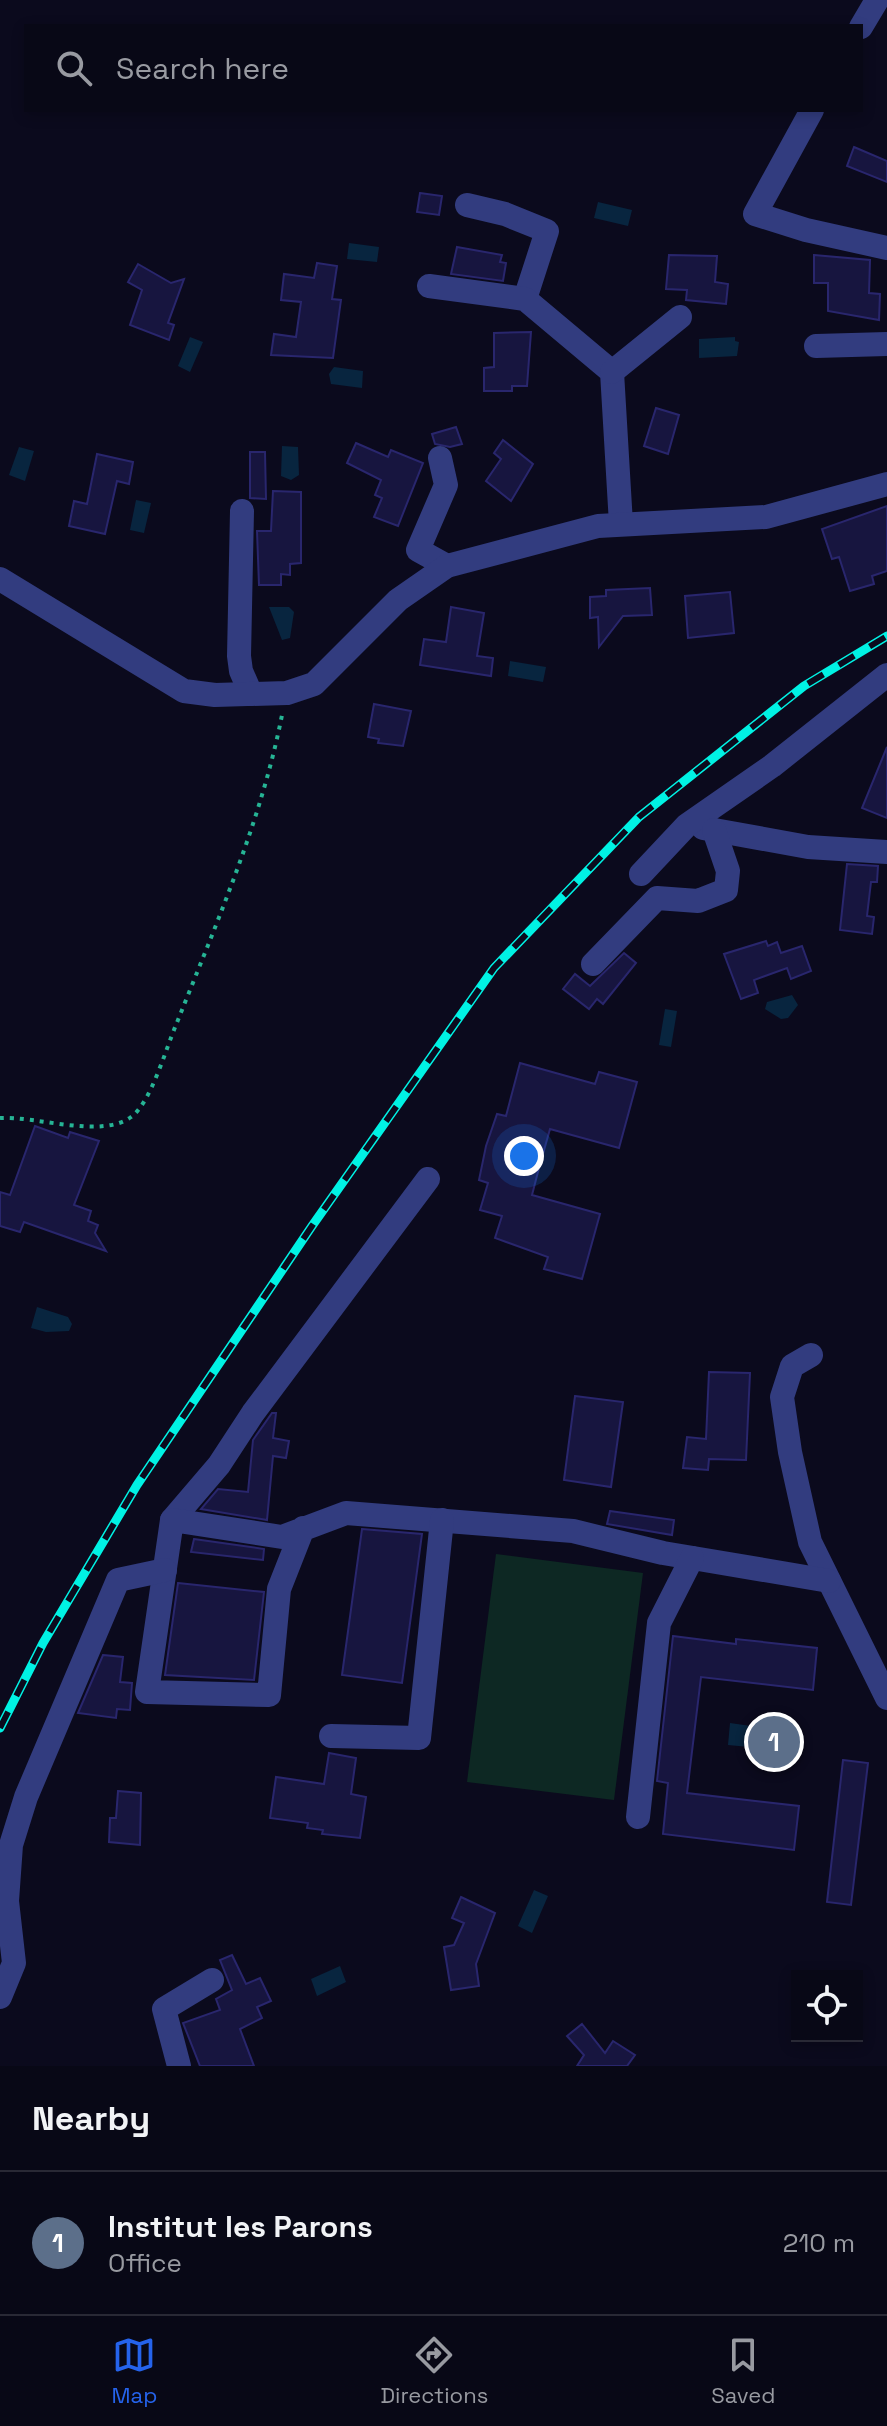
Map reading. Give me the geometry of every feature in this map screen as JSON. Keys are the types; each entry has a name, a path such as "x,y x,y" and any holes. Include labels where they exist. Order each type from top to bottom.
{"street":[{"path":"863,24 877,0"},
{"path":"811,112 755,214 806,230 887,248"},
{"path":"467,205 505,214 547,231 525,299"},
{"path":"429,286 525,299 612,372 621,524"},
{"path":"612,372 680,317"},
{"path":"816,346 887,344"},
{"path":"440,458 446,485 418,550 447,566"},
{"path":"0,579 184,691 287,693 314,684 398,600 447,566 598,526 766,517 887,484"},
{"path":"242,511 239,656 241,671 251,694"},
{"path":"641,874 687,825 772,766 887,675"},
{"path":"687,825 808,847 887,852"},
{"path":"593,964 657,898 698,901 726,890 728,871 714,830"},
{"path":"303,1528 279,1589 269,1695 147,1692 172,1520 219,1465 253,1413 428,1179"},
{"path":"811,1355 792,1366 782,1397 790,1452 810,1542 887,1698"},
{"path":"172,1520 282,1537 346,1513 573,1531 692,1558 829,1581"},
{"path":"331,1736 419,1738 442,1520"},
{"path":"638,1817 659,1623 692,1558"},
{"path":"0,1997 14,1963 7,1901 11,1845 26,1797 118,1580 165,1570"},
{"path":"179,2066 164,2009 212,1980"}],"path":[{"path":"0,1118 21,1117 98,1127 116,1126 133,1116 159,1067 246,842 274,757 287,693"}],"green space":[{"path":"496,1554 643,1573 614,1800 467,1782"}],"water":[{"path":"598,202 632,210 628,226 594,218"},
{"path":"349,243 379,247 377,262 347,259"},
{"path":"190,337 203,342 190,372 178,366"},
{"path":"735,337 735,341 739,342 737,356 699,358 699,339"},
{"path":"334,367 363,371 362,388 331,384 329,374"},
{"path":"282,446 298,447 299,475 291,480 281,476"},
{"path":"19,447 34,451 25,481 9,475"},
{"path":"136,500 151,503 144,533 130,530"},
{"path":"269,607 289,607 294,612 290,638 282,640"},
{"path":"510,661 546,667 543,682 508,676"},
{"path":"792,995 798,1005 788,1018 781,1019 765,1009 767,1002"},
{"path":"665,1009 677,1011 671,1047 659,1045"},
{"path":"37,1307 68,1317 72,1324 69,1331 46,1332 31,1328"},
{"path":"730,1723 751,1726 749,1747 728,1745"},
{"path":"534,1890 548,1896 532,1933 518,1926"},
{"path":"340,1966 346,1982 317,1996 311,1979"}],"building":[{"path":"854,147 887,161 887,182 847,166"},
{"path":"420,193 442,196 439,215 417,212"},
{"path":"457,247 502,255 500,262 506,263 503,281 451,274"},
{"path":"669,255 717,256 715,282 728,284 726,304 686,300 687,290 666,289"},
{"path":"814,255 870,260 869,293 880,294 879,320 828,311 828,283 814,283"},
{"path":"317,263 337,266 332,299 341,300 333,358 271,355 274,334 296,337 301,302 281,300 284,274 314,278"},
{"path":"138,264 171,283 184,279 168,323 174,325 169,340 130,325 142,290 128,282"},
{"path":"531,332 527,386 512,386 512,391 484,391 484,368 494,367 494,333"},
{"path":"656,408 679,415 668,454 644,446"},
{"path":"456,427 462,444 450,447 435,444 432,434"},
{"path":"503,440 533,464 511,501 486,481 501,459 494,453"},
{"path":"356,443 388,457 391,450 423,463 398,526 374,517 382,498 375,495 381,480 347,463"},
{"path":"250,452 265,452 266,499 250,498"},
{"path":"97,454 133,462 129,484 117,481 105,534 69,526 74,501 87,504"},
{"path":"273,491 301,492 301,563 290,564 290,575 281,574 281,585 259,585 257,531 271,531"},
{"path":"887,506 887,571 872,576 874,584 850,591 839,557 832,559 822,529"},
{"path":"650,588 652,615 623,616 599,647 598,617 590,618 590,597 606,596 606,590"},
{"path":"730,592 734,633 688,638 685,596"},
{"path":"451,607 484,613 477,656 493,658 491,676 420,665 424,639 446,642"},
{"path":"374,704 411,711 403,746 378,743 379,739 368,737"},
{"path":"887,747 887,818 862,808"},
{"path":"847,864 878,866 877,882 871,882 867,916 874,917 872,934 840,930"},
{"path":"766,941 768,946 777,942 781,953 802,946 811,971 791,979 787,968 754,980 758,993 741,999 724,954"},
{"path":"624,953 636,963 603,1004 597,999 589,1009 563,989 575,974 590,986"},
{"path":"520,1063 595,1084 599,1072 637,1082 619,1148 550,1129 539,1168 532,1195 600,1214 582,1279 544,1269 548,1257 495,1238 502,1216 480,1210 488,1183 479,1180 486,1146 497,1114 506,1116"},
{"path":"35,1126 68,1138 70,1132 99,1141 74,1205 91,1211 88,1221 98,1225 95,1233 106,1251 24,1222 20,1232 0,1226 0,1192 10,1195"},
{"path":"709,1372 750,1373 746,1460 709,1459 708,1470 683,1468 687,1437 706,1439"},
{"path":"575,1396 623,1402 611,1487 564,1480"},
{"path":"272,1413 276,1413 273,1438 289,1441 286,1458 273,1456 267,1520 201,1509 218,1489 248,1492 253,1440"},
{"path":"610,1511 674,1520 672,1535 607,1524"},
{"path":"362,1529 422,1534 402,1683 342,1675"},
{"path":"194,1539 264,1549 263,1560 191,1552"},
{"path":"178,1583 264,1592 254,1680 165,1675"},
{"path":"673,1636 736,1644 736,1639 817,1648 813,1690 701,1677 687,1793 799,1806 794,1850 663,1834 668,1783 657,1781"},
{"path":"103,1655 123,1657 120,1682 132,1683 130,1710 117,1709 116,1718 78,1713"},
{"path":"329,1753 356,1758 351,1794 366,1797 360,1838 322,1834 323,1830 307,1828 308,1823 270,1818 276,1777 324,1784"},
{"path":"843,1760 868,1763 851,1905 827,1902"},
{"path":"118,1791 141,1793 140,1845 109,1842 110,1818 116,1818"},
{"path":"461,1897 495,1913 476,1964 479,1986 451,1990 444,1947 454,1945 464,1923 452,1918"},
{"path":"232,1955 246,1984 260,1978 271,2001 257,2007 262,2018 240,2029 254,2066 200,2066 183,2023 220,2010 216,1999 232,1990 220,1960"},
{"path":"582,2024 605,2053 613,2041 635,2055 627,2066 577,2066 584,2055 567,2036"}],"railway":[{"path":"0,1728 43,1643 137,1485 312,1226 494,968 639,817 804,686 887,636"}],"place":[{"name":"Institut les Parons","path":"774,1742"}]}
